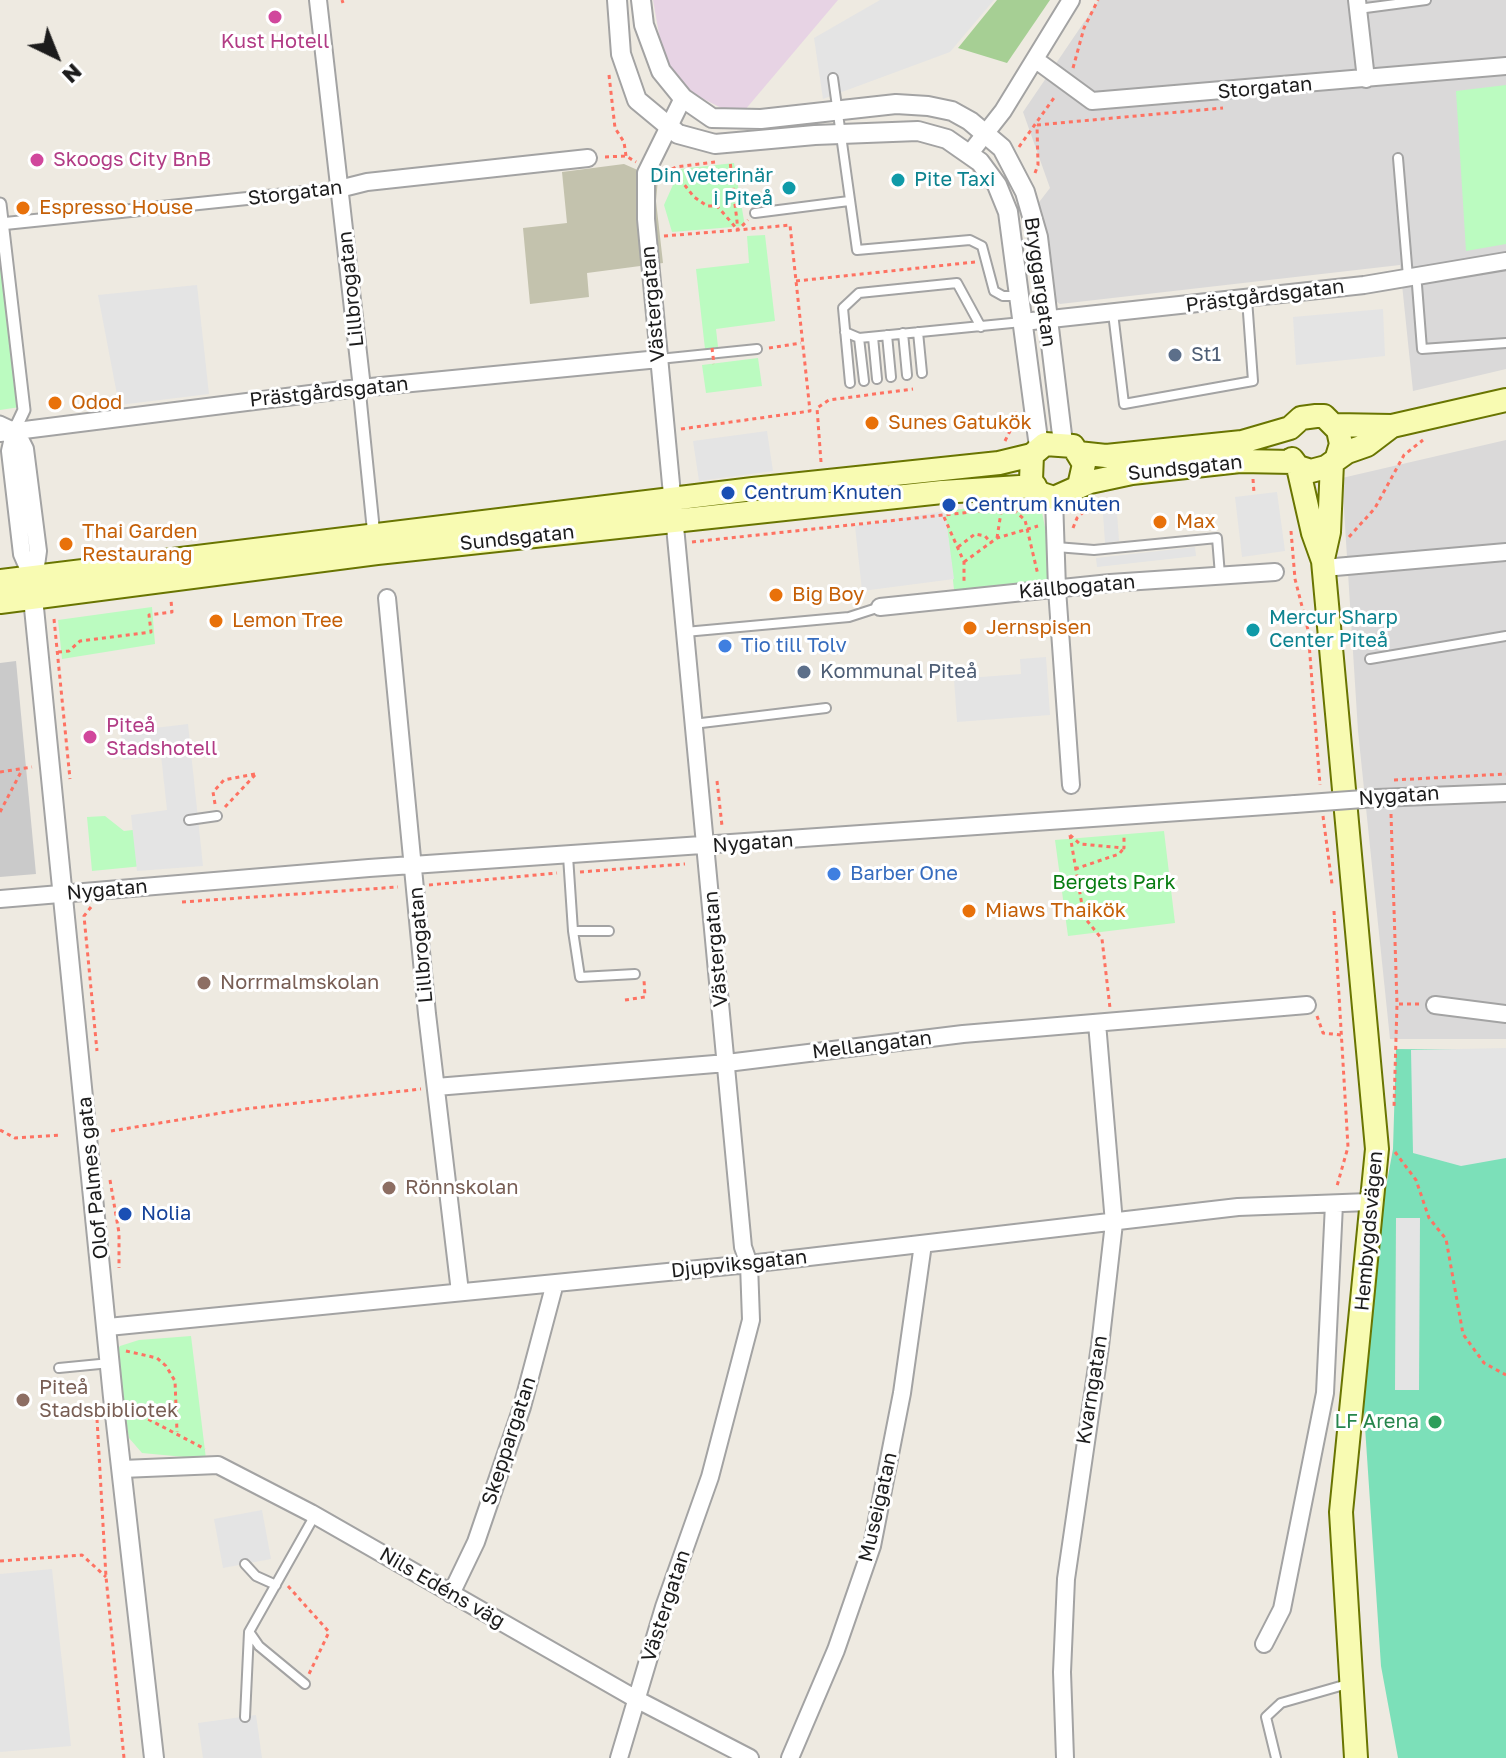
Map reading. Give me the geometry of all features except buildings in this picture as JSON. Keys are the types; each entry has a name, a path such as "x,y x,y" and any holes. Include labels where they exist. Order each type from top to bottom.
{"main road":[{"name":"Sundsgatan","path":"0,602 33,588 377,553 999,463 1036,451 1071,448 1106,456 1203,448 1242,442 1290,428 1307,416 1324,416 1335,425 1392,426 1506,400"},
{"path":"1334,460 1341,444 1335,425"},
{"name":"Sundsgatan","path":"1054,498 1087,494 1148,472 1240,461 1295,464 1311,471 1367,445 1392,426"},
{"path":"1290,428 1286,441 1295,464"},
{"path":"1071,448 1084,464 1087,494"},
{"path":"1036,451 1029,474 1039,493 1054,498"},
{"name":"Hembygdsvägen","path":"1334,460 1324,564 1377,1149 1369,1202 1360,1342 1341,1512 1356,1758"},
{"name":"Hembygdsvägen","path":"1295,464 1324,564"},
{"name":"Sundsgatan","path":"672,511 1001,498 1035,486"},
{"name":"Sundsgatan","path":"0,581 33,588"}],"street":[{"name":"Lillbrogatan","path":"318,0 330,79 373,526"},
{"path":"617,0 621,54 637,100 678,134 715,144 840,133 918,131 947,139 967,151 986,133 1036,60 1071,0"},
{"path":"641,0 644,25 661,71 683,98 712,118 761,119 896,104 952,111 986,133"},
{"path":"1358,5 1366,79"},
{"name":"Storgatan","path":"1036,60 1092,101 1506,66"},
{"name":"Västergatan","path":"619,1758 710,1477 751,1320 749,1264 743,1247 646,219 646,173 667,125 683,98"},
{"name":"Bryggargatan","path":"986,133 1002,148 1022,185 1038,237 1046,319 1071,448"},
{"name":"Bryggargatan","path":"967,151 987,171 1004,199 1020,296 1036,451"},
{"name":"Storgatan","path":"1,224 339,189 367,182 588,158"},
{"path":"0,204 24,410 5,428 22,554 33,588"},
{"name":"Prästgårdsgatan","path":"1023,322 1412,281 1506,261"},
{"name":"Prästgårdsgatan","path":"5,428 360,388 659,359"},
{"path":"1054,498 1064,547 1057,589 1071,785"},
{"path":"1324,564 1506,552"},
{"name":"Källbogatan","path":"880,607 1275,572"},
{"name":"Olof Palmes gata","path":"33,588 110,1363 154,1758"},
{"name":"Lillbrogatan","path":"387,598 436,1087 460,1292"},
{"name":"Nygatan","path":"0,899 1381,796 1506,793"},
{"name":"Mellangatan","path":"436,1087 727,1063 963,1034 1307,1005"},
{"path":"1435,1005 1506,1014"},
{"name":"Kvarngatan","path":"1065,1758 1062,1672 1066,1579 1100,1346 1114,1223 1104,1022"},
{"name":"Djupviksgatan","path":"108,1327 749,1264 1238,1207 1369,1202"},
{"name":"Hembygdsvägen","path":"1264,1644 1282,1609 1325,1393 1334,1204"},
{"name":"Museigatan","path":"790,1758 836,1650 872,1546 902,1393 923,1244"},
{"name":"Skeppargatan","path":"451,1594 476,1542 517,1422 555,1283"},
{"name":"Nils Edéns väg","path":"122,1469 218,1465 315,1515 636,1699 750,1758"}],"lane":[{"path":"1358,5 1426,0"},
{"path":"833,78 857,250 970,240 982,246 994,291 1003,296 1020,296"},
{"path":"1398,158 1422,349 1506,343"},
{"path":"755,213 849,201"},
{"path":"850,383 843,308 859,293 957,283 981,327"},
{"path":"1113,313 1124,404 1253,381 1247,299"},
{"path":"845,332 859,338 1023,322"},
{"path":"918,332 922,373"},
{"path":"903,333 907,375"},
{"path":"887,335 891,377"},
{"path":"873,337 877,379"},
{"path":"859,338 864,381"},
{"path":"659,359 757,349"},
{"path":"1064,547 1121,548 1217,538 1220,575"},
{"path":"684,632 849,617 880,607"},
{"path":"1370,659 1506,636"},
{"path":"693,724 826,708"},
{"path":"189,820 217,816"},
{"path":"568,856 573,931 580,977 635,974"},
{"path":"573,931 609,931"},
{"path":"59,1368 110,1363"},
{"path":"245,1717 249,1632 315,1515"},
{"path":"245,1564 256,1576 278,1582"},
{"path":"249,1632 259,1646 305,1684"},
{"path":"1276,1758 1266,1717 1281,1703 1351,1683"}],"path":[{"path":"1022,185 1038,165 1037,125"},
{"path":"588,158 626,156 624,142 615,128"},
{"path":"730,161 738,230 717,206 707,206 694,197 680,179 662,175 676,167 730,161"},
{"path":"664,236 790,225 810,411 665,431"},
{"path":"796,281 986,261"},
{"path":"757,349 802,343"},
{"path":"712,348 714,364"},
{"path":"828,467 821,468 817,408 829,400 913,389"},
{"path":"999,463 998,451 1014,423 1014,398"},
{"path":"1349,537 1375,508 1404,455 1431,436"},
{"path":"1254,493 1252,476 1260,475"},
{"path":"1064,547 1087,494"},
{"path":"1001,498 1029,527 1038,576 1057,589"},
{"path":"997,538 1001,498"},
{"path":"944,517 964,562 965,598"},
{"path":"1291,523 1295,579 1308,630 1321,796"},
{"path":"964,562 997,538 1029,527"},
{"path":"958,547 975,534 985,536 991,543"},
{"path":"58,652 69,651 80,641 151,632 149,615 172,612 171,599"},
{"path":"54,614 70,780"},
{"path":"0,772 33,767"},
{"path":"0,812 22,770"},
{"path":"255,774 226,806 217,816 213,792 224,780 255,774"},
{"path":"1394,1118 1397,1004 1391,813 1381,796 1441,775 1506,774"},
{"path":"1322,809 1340,974 1348,1147 1334,1204"},
{"path":"1075,869 1119,854 1124,848 1124,831"},
{"path":"1104,1022 1102,939 1084,917 1070,835 1080,844 1124,848"},
{"path":"169,903 326,891"},
{"path":"625,1000 645,997 644,973 635,974"},
{"path":"1397,1004 1435,1005"},
{"path":"1307,1005 1316,1010 1323,1033 1341,1035"},
{"path":"111,1131 245,1109 436,1087"},
{"path":"0,1130 15,1138 61,1135"},
{"path":"1348,1147 1393,1149 1416,1180 1429,1218 1446,1239 1463,1334 1484,1363 1506,1375"},
{"path":"126,1351 157,1358 166,1366 175,1381 177,1434"},
{"path":"131,1395 137,1413 210,1452 218,1465"},
{"path":"97,1415 96,1456 124,1758"},
{"path":"0,1561 82,1555 106,1577"},
{"path":"278,1582 299,1594 329,1632 305,1684"}],"shaded area":[{"path":"653,0 838,0 739,117 686,90 664,62"},
{"path":"880,0 994,0 950,52 823,99 814,38"},
{"path":"1099,0 1506,0 1506,369 1413,391 1400,265 1060,304 1049,297 1033,210 1050,188 1023,112"},
{"path":"624,164 658,179 656,201 663,263 587,273 589,297 530,304 523,228 567,223 562,172"},
{"path":"197,285 209,394 119,405 98,295"},
{"path":"1383,309 1385,356 1296,365 1293,317"},
{"path":"767,431 773,471 699,481 693,441"},
{"path":"1506,440 1506,1039 1390,1039 1358,731 1342,478"},
{"path":"1277,492 1285,551 1242,557 1235,497"},
{"path":"945,511 954,579 862,591 855,526"},
{"path":"1117,513 1119,541 1105,543 1103,514"},
{"path":"1195,547 1196,556 1097,567 1096,558"},
{"path":"1046,657 1050,715 957,722 954,679 1021,674 1020,659"},
{"path":"16,661 36,874 0,877 0,663"},
{"path":"188,724 203,866 137,871 131,815 167,810 161,755 123,760 121,732"},
{"path":"1506,1048 1506,1158 1461,1166 1413,1153 1411,1050"},
{"path":"1396,1218 1420,1218 1419,1390 1395,1390"},
{"path":"262,1510 271,1559 223,1568 214,1519"},
{"path":"52,1569 71,1746 0,1752 0,1574"},
{"path":"256,1715 262,1758 203,1758 198,1723"}],"green space":[{"path":"997,0 1050,0 1007,63 958,48"},
{"path":"1506,85 1506,244 1466,251 1456,91"},
{"path":"734,163 745,226 672,232 664,205 680,169"},
{"path":"0,228 20,407 0,410"},
{"path":"765,235 775,321 716,329 718,347 705,349 696,269 749,263 747,236"},
{"path":"758,358 762,386 706,393 702,365"},
{"path":"1013,499 1029,501 1041,507 1050,553 1048,584 955,598 945,511 1002,504"},
{"path":"152,607 155,644 62,659 58,620"},
{"path":"105,816 124,831 150,828 153,865 92,871 87,817"},
{"name":"Bergets Park","path":"1164,831 1175,923 1068,936 1055,840"},
{"name":"LF Arena","path":"1396,1049 1506,1050 1506,1758 1398,1758 1381,1666 1363,1397 1380,1220 1393,1149"},
{"path":"191,1336 206,1459 142,1453 129,1438 114,1354 120,1346 139,1340"}],"place":[{"name":"Kust Hotell","path":"275,17"},
{"name":"Skoogs City BnB","path":"37,160"},
{"name":"Pite Taxi","path":"898,180"},
{"name":"Din veterinär i Piteå","path":"789,188"},
{"name":"Espresso House","path":"23,208"},
{"name":"St1","path":"1175,355"},
{"name":"Odod","path":"55,403"},
{"name":"Sunes Gatukök","path":"872,423"},
{"name":"Centrum Knuten","path":"728,493"},
{"name":"Centrum knuten","path":"949,505"},
{"name":"Max","path":"1160,522"},
{"name":"Thai Garden Restaurang","path":"66,544"},
{"name":"Big Boy","path":"776,595"},
{"name":"Lemon Tree","path":"216,621"},
{"name":"Jernspisen","path":"970,628"},
{"name":"Mercur Sharp Center Piteå","path":"1253,630"},
{"name":"Tio till Tolv","path":"725,646"},
{"name":"Kommunal Piteå","path":"804,672"},
{"name":"Piteå Stadshotell","path":"90,737"},
{"name":"Barber One","path":"834,874"},
{"name":"Miaws Thaikök","path":"969,911"},
{"name":"Norrmalmskolan","path":"204,983"},
{"name":"Rönnskolan","path":"389,1188"},
{"name":"Nolia","path":"125,1214"},
{"name":"Piteå Stadsbibliotek","path":"23,1400"},
{"name":"LF Arena","path":"1435,1422"}]}
